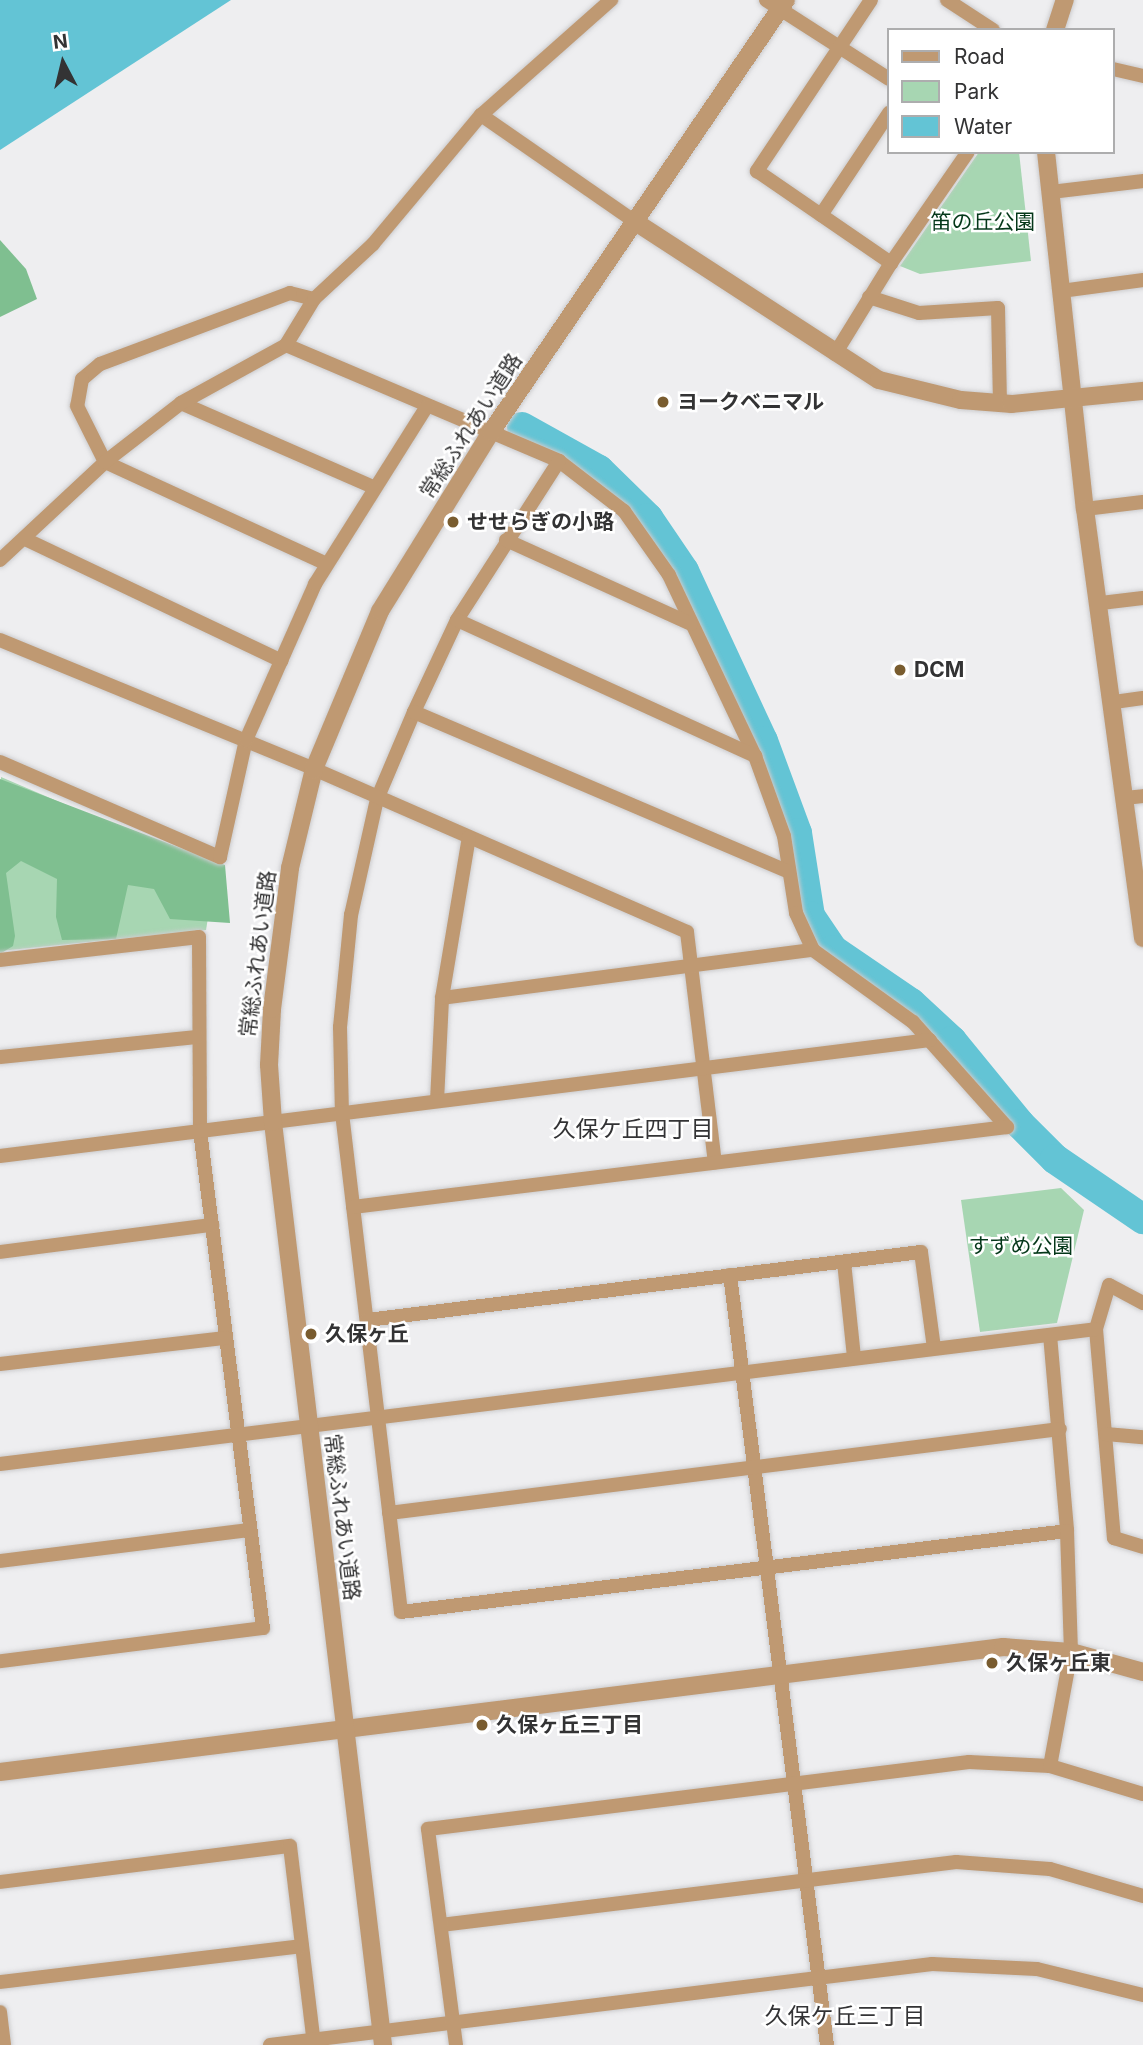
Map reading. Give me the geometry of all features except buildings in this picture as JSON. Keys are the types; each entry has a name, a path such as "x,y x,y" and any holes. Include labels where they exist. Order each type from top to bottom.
{"street":[{"path":"0,561 105,462 181,403 286,345 314,299 373,244 481,115 611,0"},
{"path":"871,0 757,171 891,262"},
{"path":"947,0 966,5 991,28"},
{"path":"1056,28 1065,0"},
{"path":"777,3 888,78"},
{"name":"常総ふれあい道路","path":"383,2038 307,1425 273,1122 269,1065 277,948 290,868 314,769 380,611 491,432 637,223 777,3"},
{"path":"1115,69 1143,76"},
{"path":"821,215 888,114"},
{"path":"481,115 637,223 835,354 879,380 911,391 1000,403 1076,400 1143,391"},
{"path":"835,354 891,262 967,154"},
{"path":"1046,154 1076,400 1085,509 1101,603 1140,896 1143,938"},
{"path":"1051,192 1143,181"},
{"path":"1061,291 1143,280"},
{"path":"314,299 290,293 100,364 82,379 77,406 105,462 325,563"},
{"path":"869,297 919,313 998,308 1000,403"},
{"path":"286,345 559,461 624,510 668,575 755,756 784,836 796,913 813,950 913,1022 1007,1127 353,1207"},
{"path":"181,403 373,487"},
{"path":"0,762 220,858 246,740 325,563 427,406"},
{"path":"559,461 457,620 414,712 377,799 350,928 340,1027 342,1113 401,1612 1066,1531"},
{"path":"1085,509 1143,502"},
{"path":"25,539 282,661"},
{"path":"506,540 691,624"},
{"path":"1101,603 1143,598"},
{"path":"457,620 755,756"},
{"path":"0,639 314,769 377,799 687,932 715,1162"},
{"path":"1114,702 1143,698"},
{"path":"414,712 788,871"},
{"path":"1125,798 1143,796"},
{"path":"437,1101 442,998 468,837"},
{"path":"0,960 200,937 197,1037 200,1131 263,1628 0,1661"},
{"path":"442,998 813,950"},
{"path":"0,1057 197,1037"},
{"path":"0,1156 930,1040"},
{"path":"0,1252 212,1225"},
{"path":"367,1320 921,1252 934,1348"},
{"path":"844,1262 854,1357"},
{"path":"730,1275 752,1468 827,2045"},
{"path":"1143,1303 1109,1286 1096,1329 1114,1538 1143,1547"},
{"path":"0,1464 1096,1329"},
{"path":"1050,1335 1060,1429 1071,1652 1050,1766"},
{"path":"0,1364 226,1338"},
{"path":"390,1513 1060,1429"},
{"path":"1106,1434 1143,1437"},
{"path":"0,1561 250,1530"},
{"path":"0,1772 1003,1647 1071,1652 1143,1672"},
{"path":"456,2045 428,1829 969,1762 1050,1766 1143,1794"},
{"path":"0,1882 290,1846 314,2042"},
{"path":"441,1925 956,1862 1004,1862 1050,1869 1143,1896"},
{"path":"0,1982 302,1946"},
{"path":"270,2045 383,2038 453,2023 932,1964 995,1964 1077,1976 1143,1994"},
{"path":"0,2012 4,2045"}],"green space":[{"name":"笛の丘公園","path":"978,154 1019,154 1031,261 920,274 900,266"},
{"path":"0,240 26,269 37,299 0,317"},
{"path":"1,777 216,869 206,930 0,951"},
{"path":"0,779 225,865 230,923 170,919 154,889 128,885 116,939 62,940 56,917 57,879 21,861 6,873 15,936 13,946 0,954"},
{"name":"すずめ公園","path":"1061,1188 1084,1210 1057,1323 980,1332 961,1200"}],"water":[{"path":"0,0 231,0 0,150"}],"waterway":[{"path":"522,427 599,470 648,518 684,571 763,741 797,833 810,916 833,950 911,1003 952,1041 1020,1124 1055,1159 1143,1219"}],"place":[{"name":"ヨークベニマル","path":"663,402"},
{"name":"せせらぎの小路","path":"453,522"},
{"name":"DCM","path":"900,670"},
{"name":"久保ヶ丘","path":"311,1334"},
{"name":"久保ヶ丘東","path":"992,1663"},
{"name":"久保ヶ丘三丁目","path":"482,1725"}],"district":[{"name":"久保ケ丘四丁目","path":"633,1129"},
{"name":"久保ケ丘三丁目","path":"845,2016"}]}
